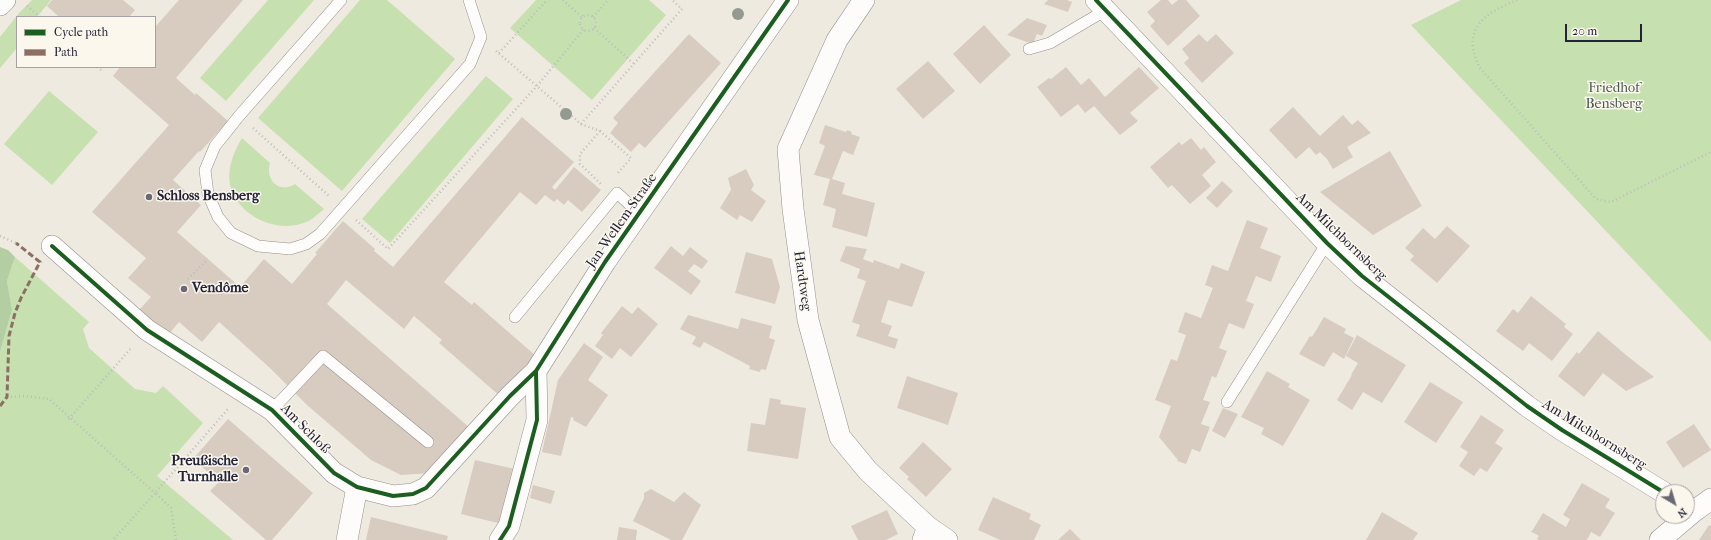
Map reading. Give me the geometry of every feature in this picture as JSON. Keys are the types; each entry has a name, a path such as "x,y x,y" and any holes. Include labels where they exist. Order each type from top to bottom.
{"street":[{"path":"0,5 5,0"},
{"name":"Jan-Wellem-Straße","path":"536,371 605,262 640,214 788,0"},
{"name":"Hardtweg","path":"864,0 837,40 788,149 792,209 808,320 840,437 868,471 926,534 947,540"},
{"name":"Am Milchbornsberg","path":"1101,5 1327,243 1362,276 1527,406 1562,430 1655,487"},
{"name":"Am Schloß","path":"52,246 147,330 272,410 334,473 357,487 393,496 413,494 426,488 510,396 536,371"},
{"path":"500,540 510,526 537,420 536,371"},
{"path":"346,540 357,487"},
{"path":"1695,507 1711,499"},
{"path":"1660,540 1676,524"}],"lane":[{"path":"341,0 215,146 205,170 208,194 218,217 231,233 258,246 290,249 306,244 320,234 470,64 481,37 469,0"},
{"path":"1029,49 1050,43 1101,5"},
{"path":"515,317 617,194 640,214"},
{"path":"1227,402 1327,243"},
{"path":"272,410 323,356 428,442"}],"path":[{"path":"499,53 547,0"},
{"path":"563,0 583,18"},
{"path":"593,17 608,0"},
{"path":"581,124 682,9 672,0"},
{"path":"1517,0 1487,14 1475,31 1473,49 1479,67 1596,199 1611,202 1711,152"},
{"path":"25,4 39,16"},
{"path":"583,18 590,15 593,17"},
{"path":"593,17 596,24 594,28"},
{"path":"583,18 581,26 584,29 587,31 594,28"},
{"path":"594,28 633,63"},
{"path":"537,86 584,29"},
{"path":"481,37 581,124 600,131 631,158 616,176"},
{"path":"600,131 580,154 580,164 605,187"},
{"path":"0,236 16,243"},
{"path":"188,279 208,259"},
{"path":"69,419 147,330"},
{"path":"113,540 244,392"},
{"path":"7,397 26,396 49,399 69,419 171,508 176,540"}],"green space":[{"path":"32,0 51,0 38,16 17,16"},
{"path":"268,0 314,0 226,101 200,78"},
{"path":"360,0 387,0 455,59 342,191 258,118"},
{"path":"536,0 649,0 666,15 592,100 510,28"},
{"name":"Friedhof Bensberg","path":"1461,0 1711,0 1711,342 1411,25"},
{"path":"16,17 16,49 0,68 0,37"},
{"path":"486,76 513,99 390,243 362,219"},
{"path":"49,91 98,132 52,185 4,144"},
{"path":"242,138 270,163 269,169 271,180 275,184 289,187 295,184 324,209 312,219 301,224 289,226 265,222 244,209 236,199 231,188 229,175 233,156"},
{"path":"0,247 8,250 15,257 7,281 12,310 0,352"},
{"path":"15,257 89,322 83,329 89,348 135,389 156,393 163,386 203,423 157,476 233,540 0,540 0,352 12,310 7,281"}],"building":[{"path":"52,0 123,0 135,10 130,16 58,16 47,6"},
{"name":"Schloss Bensberg","path":"179,0 243,0 176,78 228,121 173,180 201,205 177,232 240,287 264,259 292,284 317,254 315,253 343,221 393,267 522,117 574,162 552,187 555,190 574,167 601,190 582,212 568,200 564,205 557,199 554,202 545,195 536,205 520,192 444,282 472,305 474,302 536,356 501,397 439,343 442,340 414,316 404,329 346,280 327,304 470,428 431,473 401,475 371,460 307,405 271,369 219,322 202,342 179,322 168,335 139,310 151,297 128,278 146,258 92,212 169,125 113,76 119,68 156,68 156,26"},
{"path":"1048,0 1067,0 1072,2 1068,12 1044,4"},
{"path":"1161,0 1168,0 1172,5 1178,0 1186,0 1200,16 1168,46 1150,26 1155,21 1147,12"},
{"path":"1027,18 1047,25 1042,36 1037,34 1033,44 1007,35"},
{"path":"984,25 1011,55 980,84 953,54"},
{"path":"689,34 721,63 645,148 639,143 631,152 610,133 618,123 613,118"},
{"path":"1199,34 1207,42 1216,34 1234,53 1202,83 1184,63 1189,58 1182,49"},
{"path":"928,61 955,91 923,119 896,89"},
{"path":"1066,67 1081,85 1089,78 1105,97 1139,67 1159,88 1130,113 1138,121 1120,135 1094,106 1085,113 1078,104 1061,117 1037,87 1049,78 1051,79"},
{"path":"1293,107 1320,136 1343,115 1352,125 1358,120 1371,133 1347,147 1353,157 1333,169 1327,159 1320,152 1316,155 1309,147 1296,159 1269,130"},
{"path":"825,125 846,132 847,130 852,132 851,134 860,137 853,155 843,151 832,179 845,183 842,194 875,203 867,237 832,227 836,209 823,205 830,179 814,175 825,146 819,143"},
{"path":"1191,138 1201,150 1204,147 1216,162 1202,175 1211,186 1190,204 1172,185 1168,188 1150,167 1179,142 1182,145"},
{"path":"1390,151 1422,206 1373,235 1320,192"},
{"path":"746,169 754,185 751,190 766,201 752,222 740,215 737,220 720,208 731,190 728,178"},
{"path":"1222,181 1233,191 1217,208 1206,198"},
{"path":"1247,220 1268,228 1260,248 1281,256 1271,282 1256,276 1246,301 1254,304 1244,329 1229,323 1219,348 1227,351 1216,378 1212,376 1203,400 1210,402 1201,424 1210,427 1200,452 1192,449 1186,464 1177,461 1178,460 1159,437 1171,406 1155,400 1171,359 1177,361 1186,335 1178,332 1185,312 1201,318 1213,288 1205,285 1212,265 1228,271"},
{"path":"1447,226 1470,246 1437,283 1410,260 1414,256 1405,248 1423,228 1435,239"},
{"path":"671,246 683,256 690,247 708,261 702,269 694,264 688,271 701,281 691,295 654,268"},
{"path":"846,246 867,249 863,259 873,263 874,260 899,269 901,263 925,272 912,307 888,300 881,322 892,326 888,336 898,339 895,349 856,336 860,325 852,322 866,281 857,278 860,269 840,261"},
{"path":"746,252 772,259 780,287 775,304 735,293"},
{"path":"1531,296 1566,324 1564,327 1573,334 1552,361 1529,343 1523,351 1496,331 1513,309 1518,313"},
{"path":"622,306 632,314 638,307 658,324 631,357 620,348 612,359 595,346 603,335 601,333"},
{"path":"688,315 738,329 741,318 772,326 769,338 775,340 766,370 761,369 760,372 749,369 750,366 704,342 700,348 692,344 696,337 680,329"},
{"path":"1324,317 1346,329 1344,333 1354,338 1344,359 1333,352 1324,367 1299,354 1310,336 1312,337"},
{"path":"1598,331 1654,377 1626,391 1603,373 1584,397 1558,376 1577,352 1579,354"},
{"path":"1357,335 1406,365 1382,403 1363,392 1352,410 1337,400 1358,363 1346,356"},
{"path":"584,343 603,357 588,380 608,395 586,427 573,420 574,418 571,417 561,456 542,452 558,380"},
{"path":"1267,371 1290,384 1288,387 1310,400 1283,446 1261,434 1264,428 1241,417"},
{"path":"907,376 958,393 948,425 897,408"},
{"path":"1430,382 1463,402 1436,443 1404,422"},
{"path":"770,398 781,400 780,404 806,408 798,459 747,451 751,423 765,425"},
{"path":"1223,408 1238,414 1225,438 1212,431"},
{"path":"1481,415 1504,430 1495,443 1503,448 1487,472 1480,468 1474,476 1459,466 1468,452 1460,447"},
{"name":"Preußische Turnhalle","path":"228,419 313,493 272,540 266,540 210,491 219,482 193,459"},
{"path":"1694,424 1711,450 1683,468 1666,442"},
{"path":"923,442 952,469 926,497 907,479 909,477 899,468"},
{"path":"475,460 515,469 502,524 461,514"},
{"path":"1582,483 1610,499 1605,507 1615,513 1600,537 1591,532 1587,540 1537,539 1539,536 1530,531 1532,531 1543,513 1566,527 1570,519 1563,515"},
{"path":"533,485 555,491 551,504 530,498"},
{"path":"651,489 674,502 684,492 701,505 682,540 671,540 633,521 644,498 644,493"},
{"path":"993,497 1031,514 1029,519 1041,525 1034,540 1000,540 978,530"},
{"path":"887,510 898,534 886,540 858,540 851,526"},
{"path":"1382,512 1418,533 1413,540 1366,540"},
{"path":"371,517 448,536 447,540 366,540"},
{"path":"1709,525 1711,526 1711,540 1699,540"},
{"path":"619,527 637,530 636,540 617,540"},
{"path":"1070,529 1081,540 1058,540"}],"marked path":[{"path":"0,406 7,397 9,336 15,313 21,298 40,262 16,243"}],"cycle path":[{"path":"500,540 509,526 537,420 536,371 605,262 788,0"},
{"path":"1096,0 1327,243 1362,276 1527,406 1562,430 1655,487"},
{"path":"52,246 147,330 272,410 334,473 357,487 393,496 413,494 426,488 510,396 536,371"}],"place":[{"name":"Schloss Bensberg","path":"149,197"},
{"name":"Vendôme","path":"184,289"},
{"name":"Preußische Turnhalle","path":"246,470"}]}
